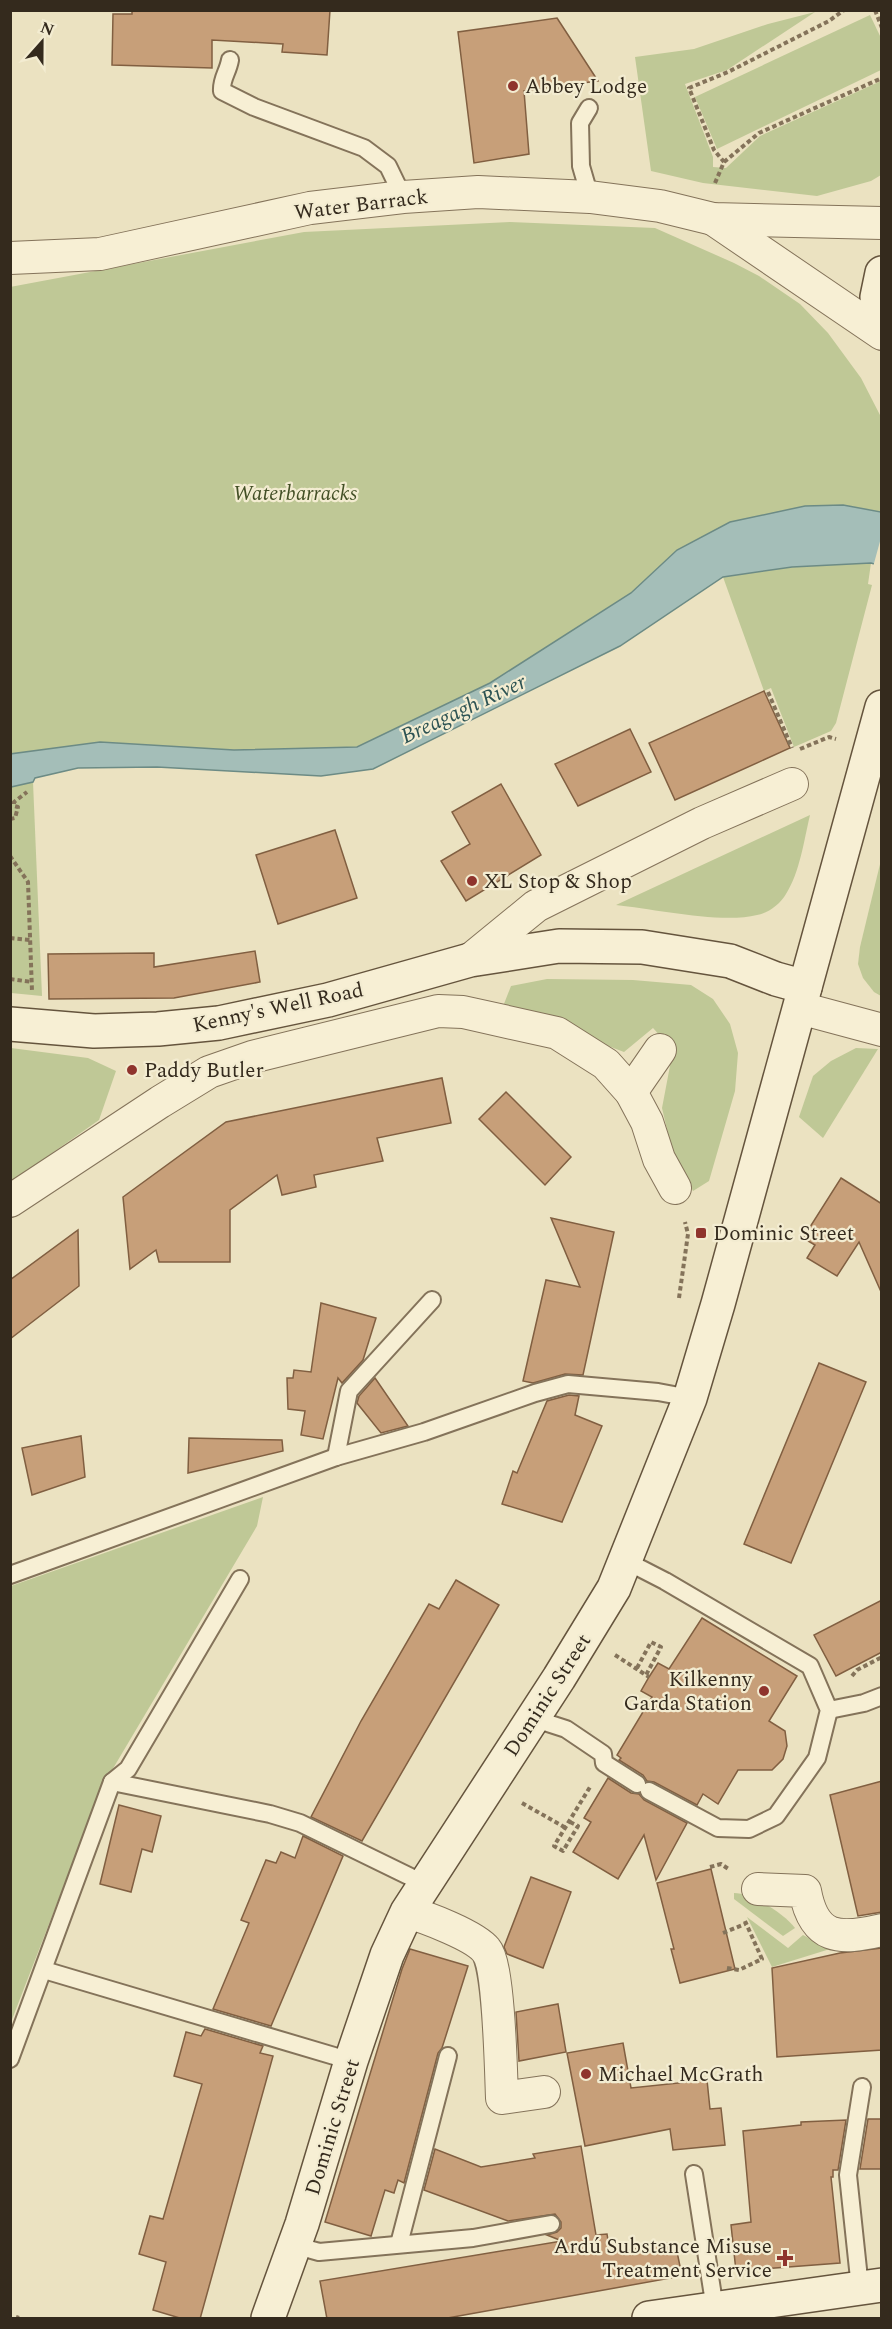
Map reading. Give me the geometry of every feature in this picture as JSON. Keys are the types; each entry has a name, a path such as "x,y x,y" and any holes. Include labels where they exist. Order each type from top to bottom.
{"street":[{"name":"Water Barrack","path":"10,258 100,254 310,208 403,197 478,192 590,197 660,206 713,219 882,223"},
{"name":"Water Barrack","path":"713,219 882,334"},
{"path":"882,273 878,297 882,319"},
{"name":"Dominic Street","path":"268,2319 387,1955 407,1911 614,1587 690,1398 882,707"},
{"name":"Kenny's Well Road","path":"470,960 536,906 702,823 792,784"},
{"name":"Kenny's Well Road","path":"10,1024 94,1031 158,1029 219,1023 328,1000 470,960 559,946 642,947 730,961 776,980 802,998"},
{"path":"802,998 882,1030"},
{"path":"10,1201 209,1072 252,1057 438,1011 463,1012 557,1033 606,1064 631,1092 647,1122 659,1159 679,1201"},
{"path":"631,1092 660,1050"},
{"path":"758,1889 805,1891 809,1912 821,1927 839,1936 854,1937 882,1930"},
{"path":"407,1911 436,1920 485,1948 491,1958 496,1995 502,2098 544,2092"},
{"path":"650,2319 871,2286"}],"lane":[{"path":"230,60 229,71 221,80 222,91 254,107 364,148 388,166 403,197"},
{"path":"589,108 580,123 581,166 590,197"},
{"path":"336,1457 350,1391 432,1300"},
{"path":"10,1575 336,1457 424,1432 535,1393 568,1384 658,1392 690,1398"},
{"path":"532,1718 566,1729 603,1754 604,1763 718,1828 749,1829 776,1816 818,1758 829,1710 810,1666 665,1581 626,1561"},
{"path":"10,2059 112,1782 128,1769 240,1579"},
{"path":"829,1710 864,1703 882,1696"},
{"path":"112,1782 300,1823 425,1884"},
{"path":"44,1970 351,2061"},
{"path":"399,2244 448,2056"},
{"path":"862,2087 848,2175 871,2286"},
{"path":"694,2174 715,2309"},
{"path":"294,2245 319,2252 473,2238 551,2224"}],"path":[{"path":"724,162 714,150 689,88 728,72 829,21 844,10"},
{"path":"875,10 882,28"},
{"path":"713,219 715,180 724,162 759,133 882,78"},
{"path":"527,93 562,91 573,87"},
{"path":"768,692 793,752"},
{"path":"798,750 829,736"},
{"path":"10,819 15,818 18,807 13,807 14,802 27,792"},
{"path":"12,859 28,882 32,996"},
{"path":"10,938 30,940"},
{"path":"10,979 32,982"},
{"path":"678,1299 684,1276 688,1234 679,1201"},
{"path":"616,1656 648,1676 661,1647 651,1642 636,1668"},
{"path":"857,1670 882,1657"},
{"path":"570,1822 578,1826 563,1851 554,1846 604,1763"},
{"path":"528,1805 566,1828"},
{"path":"710,1867 721,1864"},
{"path":"727,1968 739,1970 762,1959 742,1915"},
{"path":"723,1933 746,1923"}],"green space":[{"path":"815,12 727,70 685,84 713,157 713,167 726,168 760,136 881,81 881,175 871,181 817,196 703,183 651,171 635,57 694,49 768,24"},
{"path":"870,15 881,38 881,70 717,149 695,97"},
{"name":"Waterbarracks","path":"510,222 655,228 759,276 800,304 828,333 861,378 881,417 881,512 843,505 677,550 631,593 490,684 357,747 234,750 100,742 11,754 10,287 304,232"},
{"path":"871,563 868,584 872,585 836,723 831,731 794,747 771,688 764,691 723,577 792,567"},
{"path":"33,782 42,996 11,993 11,787"},
{"path":"810,815 801,856 791,885 781,901 766,912 726,918 616,905"},
{"path":"881,860 881,996 874,992 863,978 858,964"},
{"path":"547,979 633,980 691,985 713,999 730,1024 738,1053 735,1091 709,1181 693,1191 672,1151 662,1108 673,1050 653,1028 624,1052 561,1028 500,1014 511,986"},
{"path":"11,1048 88,1058 116,1071 99,1120 11,1182"},
{"path":"856,1048 878,1049 823,1138 799,1117 813,1076 831,1061"},
{"path":"263,1497 257,1526 102,1787 11,2022 11,1586"},
{"path":"734,1893 750,1896 768,1905 795,1928 783,1936 734,1899"},
{"path":"747,1917 788,1948 803,1935 830,1949 772,1967"}],"water":[{"name":"Breagagh River","path":"843,505 881,512 881,566 871,563 792,567 723,577 620,646 373,769 321,776 157,767 78,768 35,778 33,782 11,787 10,754 100,742 234,750 357,747 490,683 631,593 677,550 730,522 805,506"}],"pier":[{"path":"882,534 882,569 881,569 873,567"}],"building":[{"path":"132,10 330,10 327,55 282,52 283,44 212,40 212,68 112,65 113,14 132,14"},
{"name":"Abbey Lodge","path":"557,18 598,81 524,91 529,154 474,163 458,32"},
{"path":"764,691 790,748 675,800 649,743"},
{"path":"630,729 651,772 578,806 555,764"},
{"path":"501,784 541,855 466,901 441,861 470,844 452,812"},
{"path":"335,830 357,898 278,924 256,855"},
{"path":"255,951 260,982 174,998 49,999 48,954 154,953 154,967"},
{"path":"442,1078 451,1123 377,1138 383,1161 314,1175 316,1187 282,1195 277,1175 230,1210 230,1262 159,1262 156,1250 130,1269 123,1197 226,1122"},
{"path":"506,1092 571,1157 545,1185 479,1119"},
{"path":"841,1178 882,1204 882,1294 859,1242 837,1276 807,1258 815,1245 803,1238"},
{"path":"551,1218 614,1232 583,1375 565,1374 533,1383 523,1381 546,1280 580,1287"},
{"path":"78,1230 79,1286 10,1339 10,1280"},
{"path":"321,1303 376,1318 363,1360 342,1383 338,1378 323,1439 301,1435 305,1411 288,1409 287,1378 293,1378 294,1370 311,1372"},
{"path":"819,1363 866,1382 791,1563 744,1544"},
{"path":"375,1378 408,1426 381,1433 357,1403 359,1396"},
{"path":"569,1395 579,1396 575,1415 602,1426 562,1522 502,1504 513,1471 517,1473 547,1401"},
{"path":"81,1436 85,1477 32,1495 22,1448"},
{"path":"189,1438 282,1440 283,1451 188,1473"},
{"path":"456,1580 499,1605 362,1841 311,1817 361,1721 429,1604 439,1609"},
{"path":"882,1600 882,1652 836,1676 814,1635"},
{"path":"702,1618 797,1676 769,1721 785,1731 787,1746 783,1759 772,1770 738,1770 718,1804 703,1794 697,1805 654,1782 647,1781 643,1775 619,1760 621,1758 617,1755 652,1697 641,1691 649,1677 658,1663 669,1669"},
{"path":"608,1778 687,1823 656,1880 644,1835 618,1879 573,1852 591,1822 584,1818"},
{"path":"882,1781 882,1912 858,1916 830,1795"},
{"path":"119,1805 161,1816 152,1852 142,1849 131,1892 100,1884"},
{"path":"303,1836 343,1856 271,2026 213,2009 249,1923 241,1920 266,1860 276,1863 281,1852 295,1858"},
{"path":"711,1869 735,1969 680,1983 657,1883"},
{"path":"531,1877 571,1892 543,1968 507,1954 504,1947"},
{"path":"882,1948 882,2050 777,2057 772,1968 840,1953"},
{"path":"410,1949 468,1966 442,2048 438,2053 404,2183 398,2180 394,2193 385,2190 371,2236 325,2222"},
{"path":"558,2004 566,2052 519,2061 516,2012"},
{"path":"205,2029 263,2046 260,2053 273,2056 200,2319 183,2319 153,2310 166,2262 139,2254 150,2216 163,2219 202,2084 174,2076 186,2032 201,2036"},
{"path":"623,2043 631,2088 707,2080 710,2109 721,2108 725,2145 673,2150 670,2129 585,2146 567,2053"},
{"path":"868,2119 882,2119 882,2169 860,2169"},
{"path":"846,2120 838,2170 833,2170 833,2177 831,2177 840,2263 736,2271 731,2225 751,2222 743,2131 801,2125 801,2122"},
{"path":"581,2146 596,2235 607,2234 610,2253 675,2242 682,2276 442,2319 327,2319 320,2281 562,2241 547,2235 561,2228 561,2222 555,2214 508,2221 424,2190 435,2149 481,2167 535,2158 533,2154"}],"place":[{"name":"Abbey Lodge","path":"513,86"},
{"name":"XL Stop & Shop","path":"472,881"},
{"name":"Paddy Butler","path":"132,1070"},
{"name":"Dominic Street","path":"701,1233"},
{"name":"Kilkenny Garda Station","path":"764,1691"},
{"name":"Michael McGrath","path":"586,2074"},
{"name":"Ardú Substance Misuse Treatment Service","path":"785,2258"}]}
